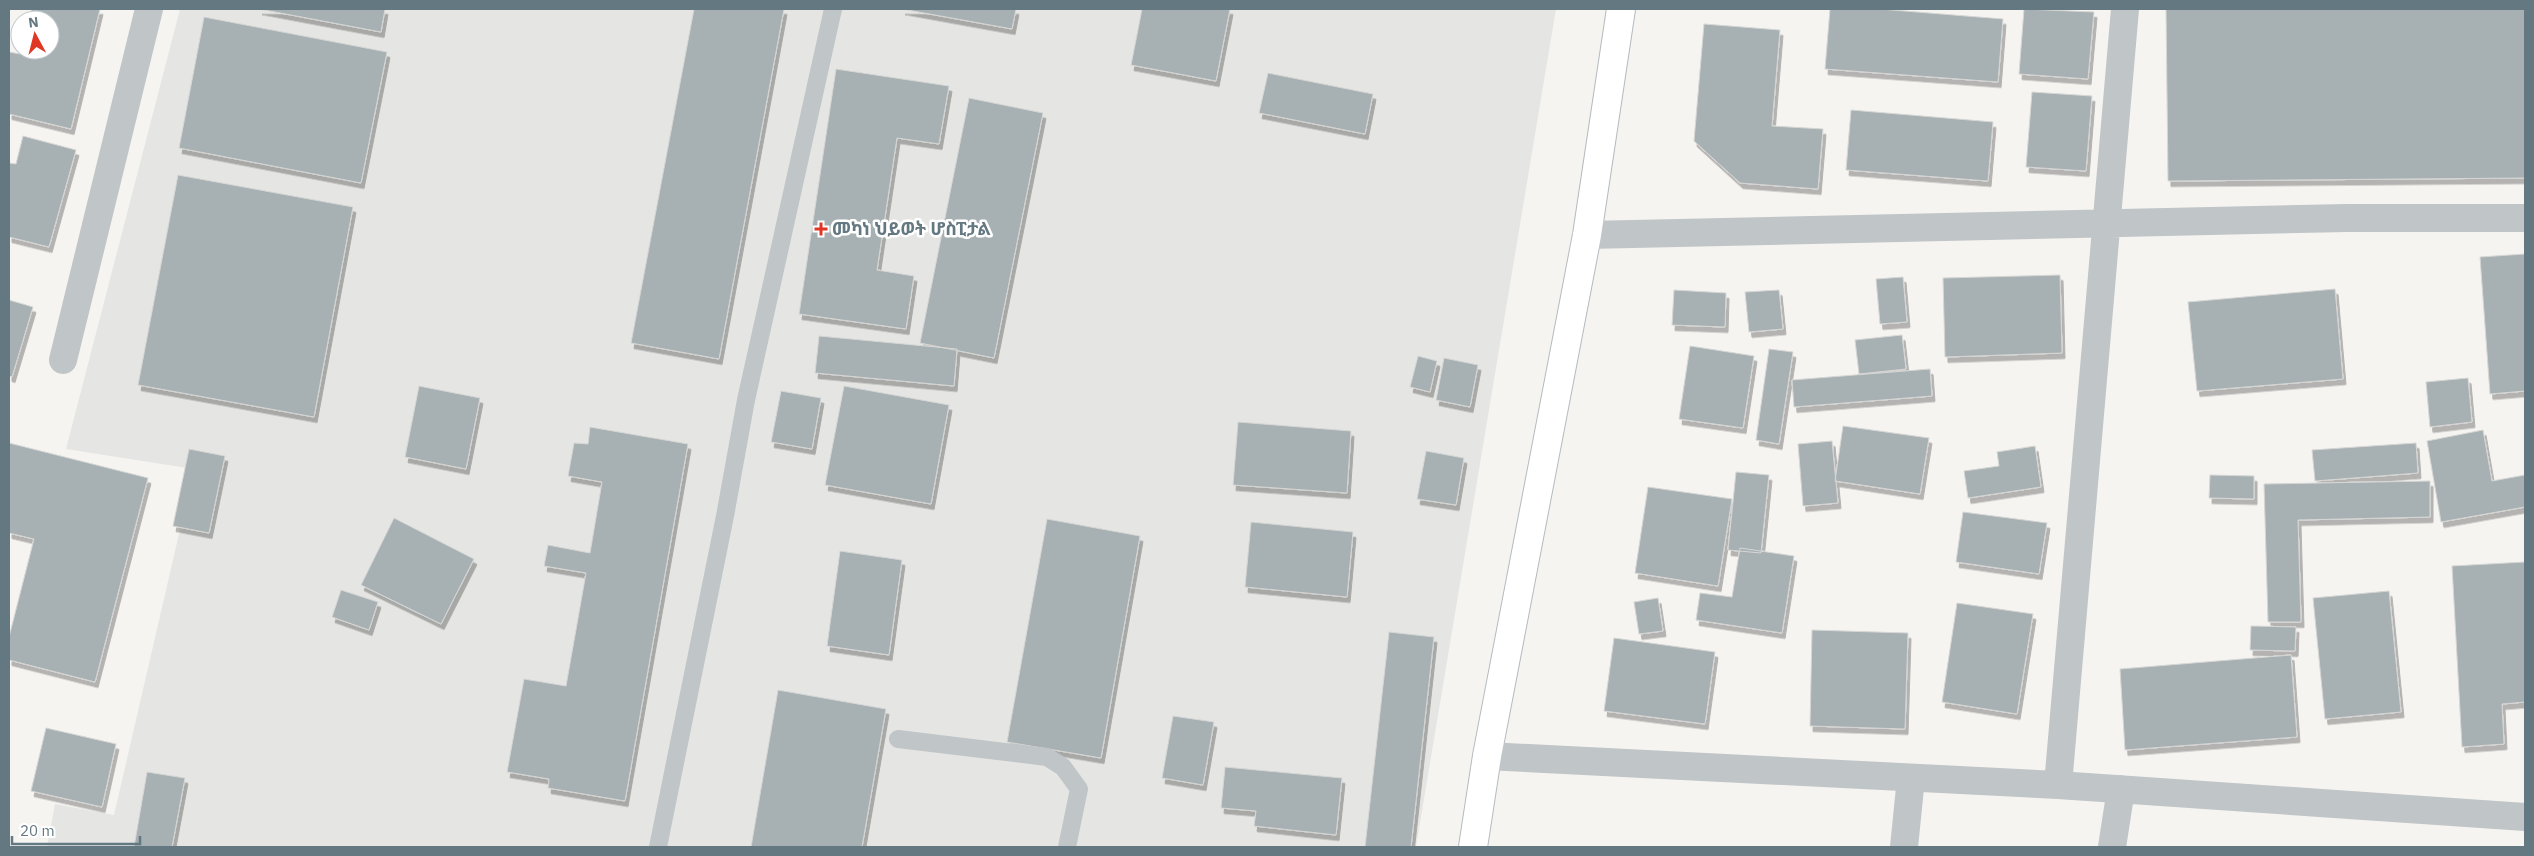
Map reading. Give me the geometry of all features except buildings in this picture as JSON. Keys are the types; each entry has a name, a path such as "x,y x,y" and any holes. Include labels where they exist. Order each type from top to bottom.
{"main road":[{"path":"1473,847 1487,756 1587,235 1621,9"}],"street":[{"path":"63,360 148,9"},
{"path":"2058,785 2125,9"},
{"path":"1587,235 2347,218 2525,218"},
{"path":"1487,756 2058,785 2525,817"},
{"path":"1904,847 1911,778"},
{"path":"2112,847 2121,789"}],"lane":[{"path":"658,847 723,526 746,400 833,9"},
{"path":"898,739 1048,757 1063,767 1079,789 1067,847"}],"shaded area":[{"name":"መካነ ህይወት ሆስፒታል","path":"180,9 1556,9 1416,847 47,847 55,804 114,815 194,469 66,449"}],"place":[{"name":"መካነ ህይወት ሆስፒታል","path":"821,229"}]}
